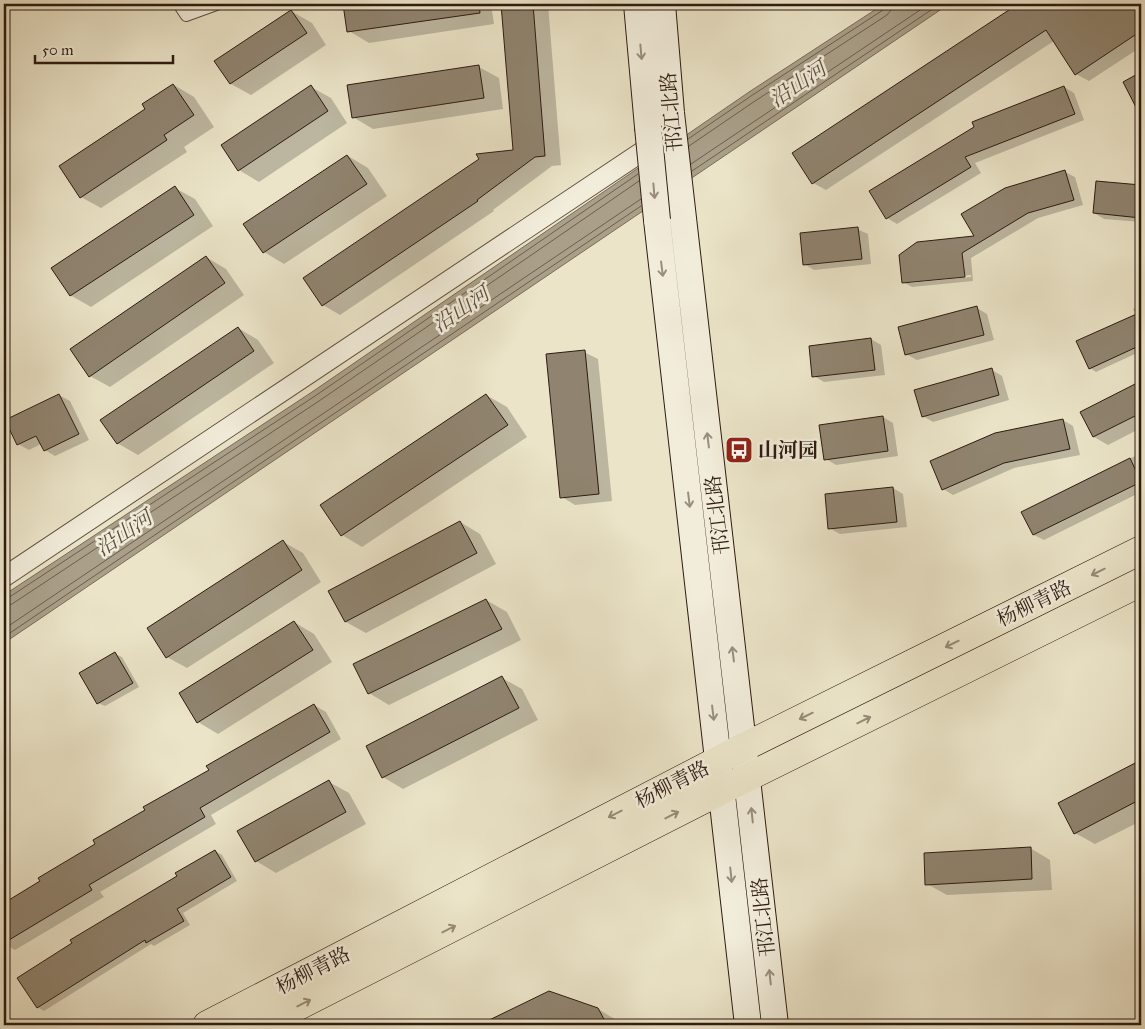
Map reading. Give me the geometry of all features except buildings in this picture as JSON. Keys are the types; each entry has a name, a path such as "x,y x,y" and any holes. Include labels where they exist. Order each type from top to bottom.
{"main road":[{"name":"邗江北路","path":"637,4 681,204 775,1025"},
{"name":"邗江北路","path":"662,4 664,124 657,220 748,1025"},
{"name":"杨柳青路","path":"207,1025 744,747 1141,550"},
{"name":"杨柳青路","path":"261,1025 722,790 1141,582"}],"street":[{"path":"4,577 664,124"}],"lane":[{"path":"178,4 186,16 219,4"}],"water":[{"name":"沿山河","path":"884,4 949,4 4,643 4,595 312,392 749,92"}],"place":[{"name":"山河园","path":"739,450"}]}
